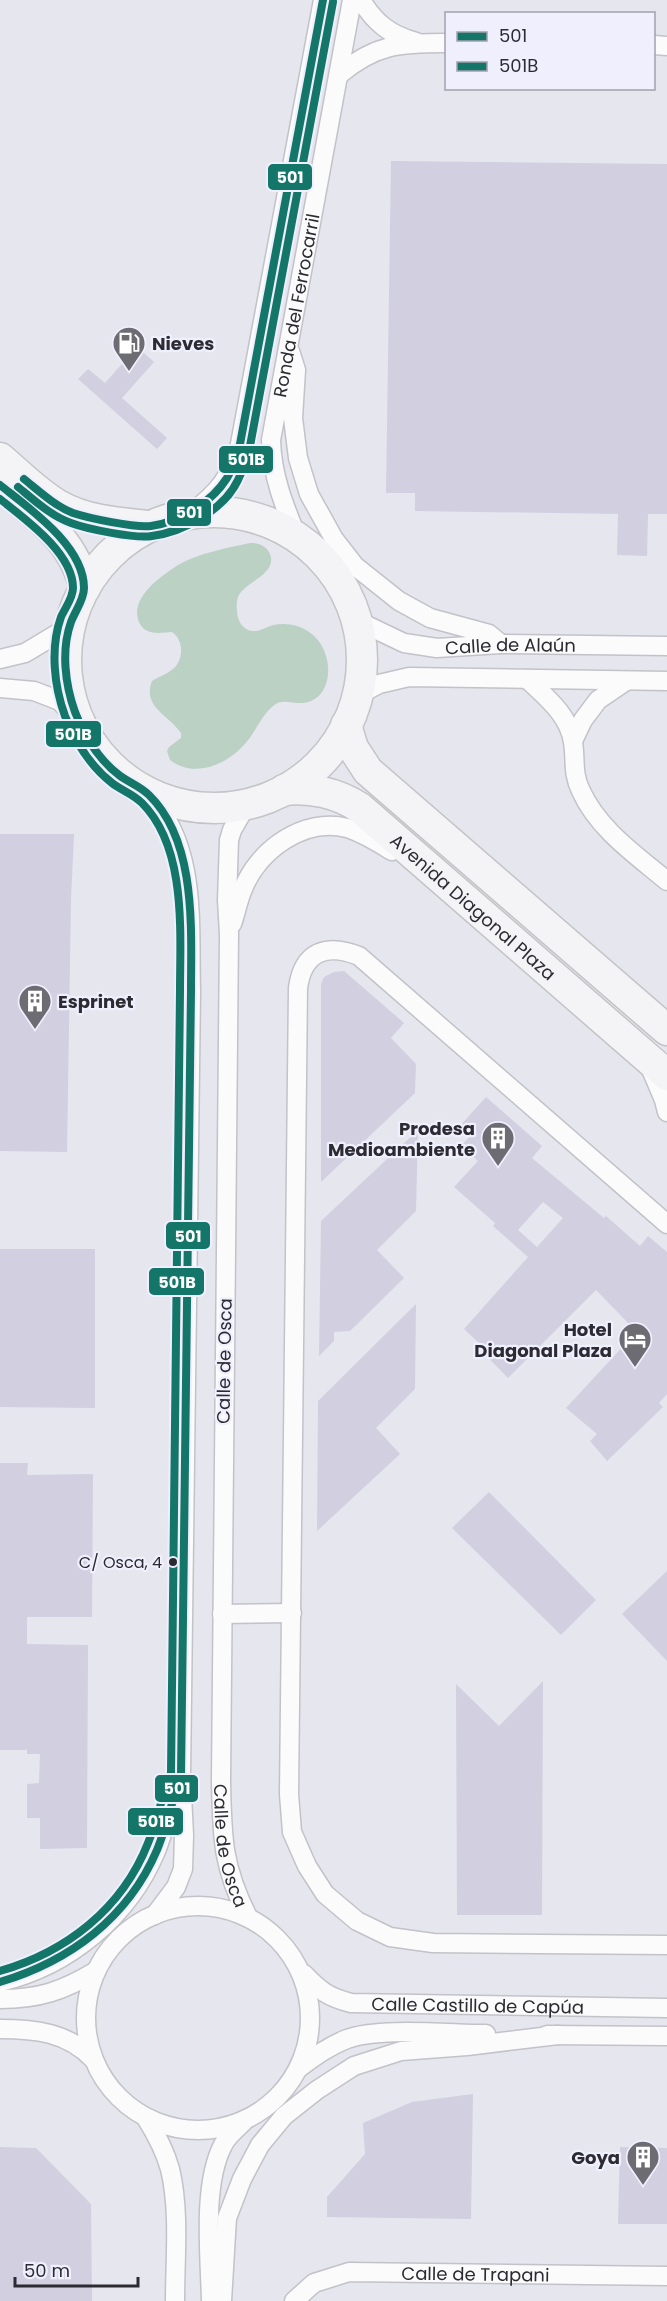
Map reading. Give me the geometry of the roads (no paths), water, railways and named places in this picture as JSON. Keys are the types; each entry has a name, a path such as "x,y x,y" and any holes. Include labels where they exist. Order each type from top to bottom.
{"main road":[{"path":"0,458 41,493 74,513 150,526"},
{"path":"0,485 61,538 74,557 85,588"},
{"path":"212,511 252,516 276,525 297,537 314,551 337,576 358,621 362,660 358,695 346,725 330,751 309,773 284,790 247,804 222,808 196,807 171,802 147,793 119,775 96,751 79,723 68,691 65,658 70,626 85,588 98,569 113,552 150,526 191,513 212,511"},
{"name":"Avenida Diagonal Plaza","path":"346,725 356,755 368,771 667,1030"},
{"name":"Avenida Diagonal Plaza","path":"284,790 302,788 350,801 656,1066"}],"street":[{"name":"Ronda del Ferrocarril","path":"191,513 222,486 233,468 240,444 323,0"},
{"name":"Ronda del Ferrocarril","path":"297,537 278,486 272,455 273,422 340,74 352,0"},
{"path":"362,0 380,26 418,43"},
{"path":"340,74 357,60 375,50 418,43 445,43"},
{"path":"288,345 296,370 293,418 298,458 309,494 334,539 355,566 399,601 430,618 489,634 501,644"},
{"name":"Calle de Alaún","path":"358,621 391,639 437,648 501,644 667,646"},
{"path":"0,659 25,653 70,626"},
{"name":"Calle de Alaún","path":"358,695 379,684 409,677 667,681"},
{"path":"527,679 552,703 567,723 573,741 573,768 580,790 589,807 621,842 667,881"},
{"path":"573,741 583,720 598,700 626,681"},
{"path":"0,688 34,691 60,701 79,723"},
{"name":"Calle de Osca","path":"147,793 158,804 182,855 189,895 191,991 181,1775 183,1869 176,1887 155,1915"},
{"name":"Calle de Osca","path":"247,804 232,830 227,849 226,900 229,934 221,1780 223,1850 234,1886 248,1917"},
{"path":"229,934 243,888 263,857 281,841 305,830 324,826 344,827 365,834 458,895"},
{"path":"667,1224 359,956 344,950 320,951 303,966 298,988 289,1794 292,1832 307,1866 325,1894 357,1921 390,1937 433,1943 667,1946"},
{"name":"Avenida Diagonal Plaza","path":"656,1066 667,1112"},
{"path":"222,1614 292,1613"},
{"path":"0,1982 18,1978 76,1950 103,1928 121,1908 135,1891 156,1852 181,1775"},
{"path":"193,1906 212,1907 248,1917 269,1931 286,1948 300,1969 308,1993 311,2019 308,2044 299,2068 285,2090 266,2108 244,2121 220,2128 195,2131 170,2127 146,2118 124,2103 106,2083 93,2059 86,2030 87,2000 96,1971 111,1947 131,1928 155,1915 193,1906"},
{"name":"Calle Castillo de Capúa","path":"300,1969 318,1989 332,1998 351,2003 667,2008"},
{"path":"0,1999 19,1999 47,1994 74,1984 96,1971"},
{"path":"0,2029 35,2030 59,2036 77,2044 93,2059"},
{"name":"Calle Castillo de Capúa","path":"299,2068 331,2046 349,2038 368,2034 667,2036"},
{"path":"222,2301 227,2218 242,2179 260,2145 284,2116 354,2066 401,2051 558,2035"},
{"path":"146,2118 159,2140 170,2168 174,2193 175,2301"},
{"path":"211,2301 210,2194 214,2165 224,2143 244,2121"},
{"name":"Calle de Trapani","path":"294,2301 314,2283 350,2271 667,2276"}],"place":[{"name":"Nieves","path":"129,372"},
{"name":"Esprinet","path":"35,1030"},
{"name":"Prodesa Medioambiente","path":"498,1167"},
{"name":"Hotel Diagonal Plaza","path":"635,1368"},
{"name":"C/ Osca, 4","path":"173,1562"},
{"name":"Goya","path":"643,2186"}]}
